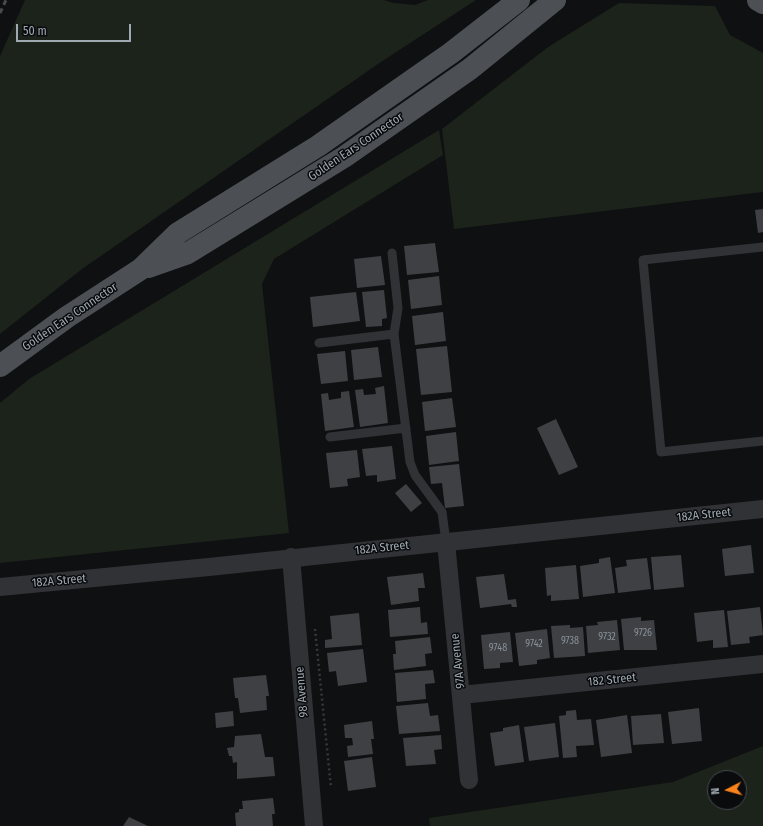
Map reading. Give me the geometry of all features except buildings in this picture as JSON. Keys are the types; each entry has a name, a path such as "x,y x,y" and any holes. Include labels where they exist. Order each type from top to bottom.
{"main road":[{"name":"Golden Ears Connector","path":"0,366 67,317 141,269 178,233 318,146 451,54 519,0"},
{"path":"758,0 763,3"},
{"name":"Golden Ears Connector","path":"141,269 188,253 344,157 470,68 555,2"}],"street":[{"name":"182A Street","path":"0,587 763,509"},
{"name":"97A Avenue","path":"446,542 469,780"},
{"name":"98 Avenue","path":"291,557 314,826"},
{"name":"182 Street","path":"461,695 763,664"}],"lane":[{"path":"763,247 643,260 662,452 763,440"},
{"path":"392,253 398,308 394,334 412,468 442,512 446,542"},
{"path":"319,343 394,334"},
{"path":"330,437 406,428"}],"path":[{"path":"315,621 331,788"}],"shaded area":[{"path":"25,0 384,0 394,3 415,5 428,0 476,0 381,62 82,269 0,334 0,56"},
{"path":"619,3 715,6 730,35 763,53 763,192 454,229 442,129 548,47"},
{"path":"439,130 443,155 274,259 262,284 289,533 0,563 0,403 29,379"},
{"path":"763,746 763,826 430,826 429,818 673,782"}],"railway":[{"path":"0,13 6,0"}]}
